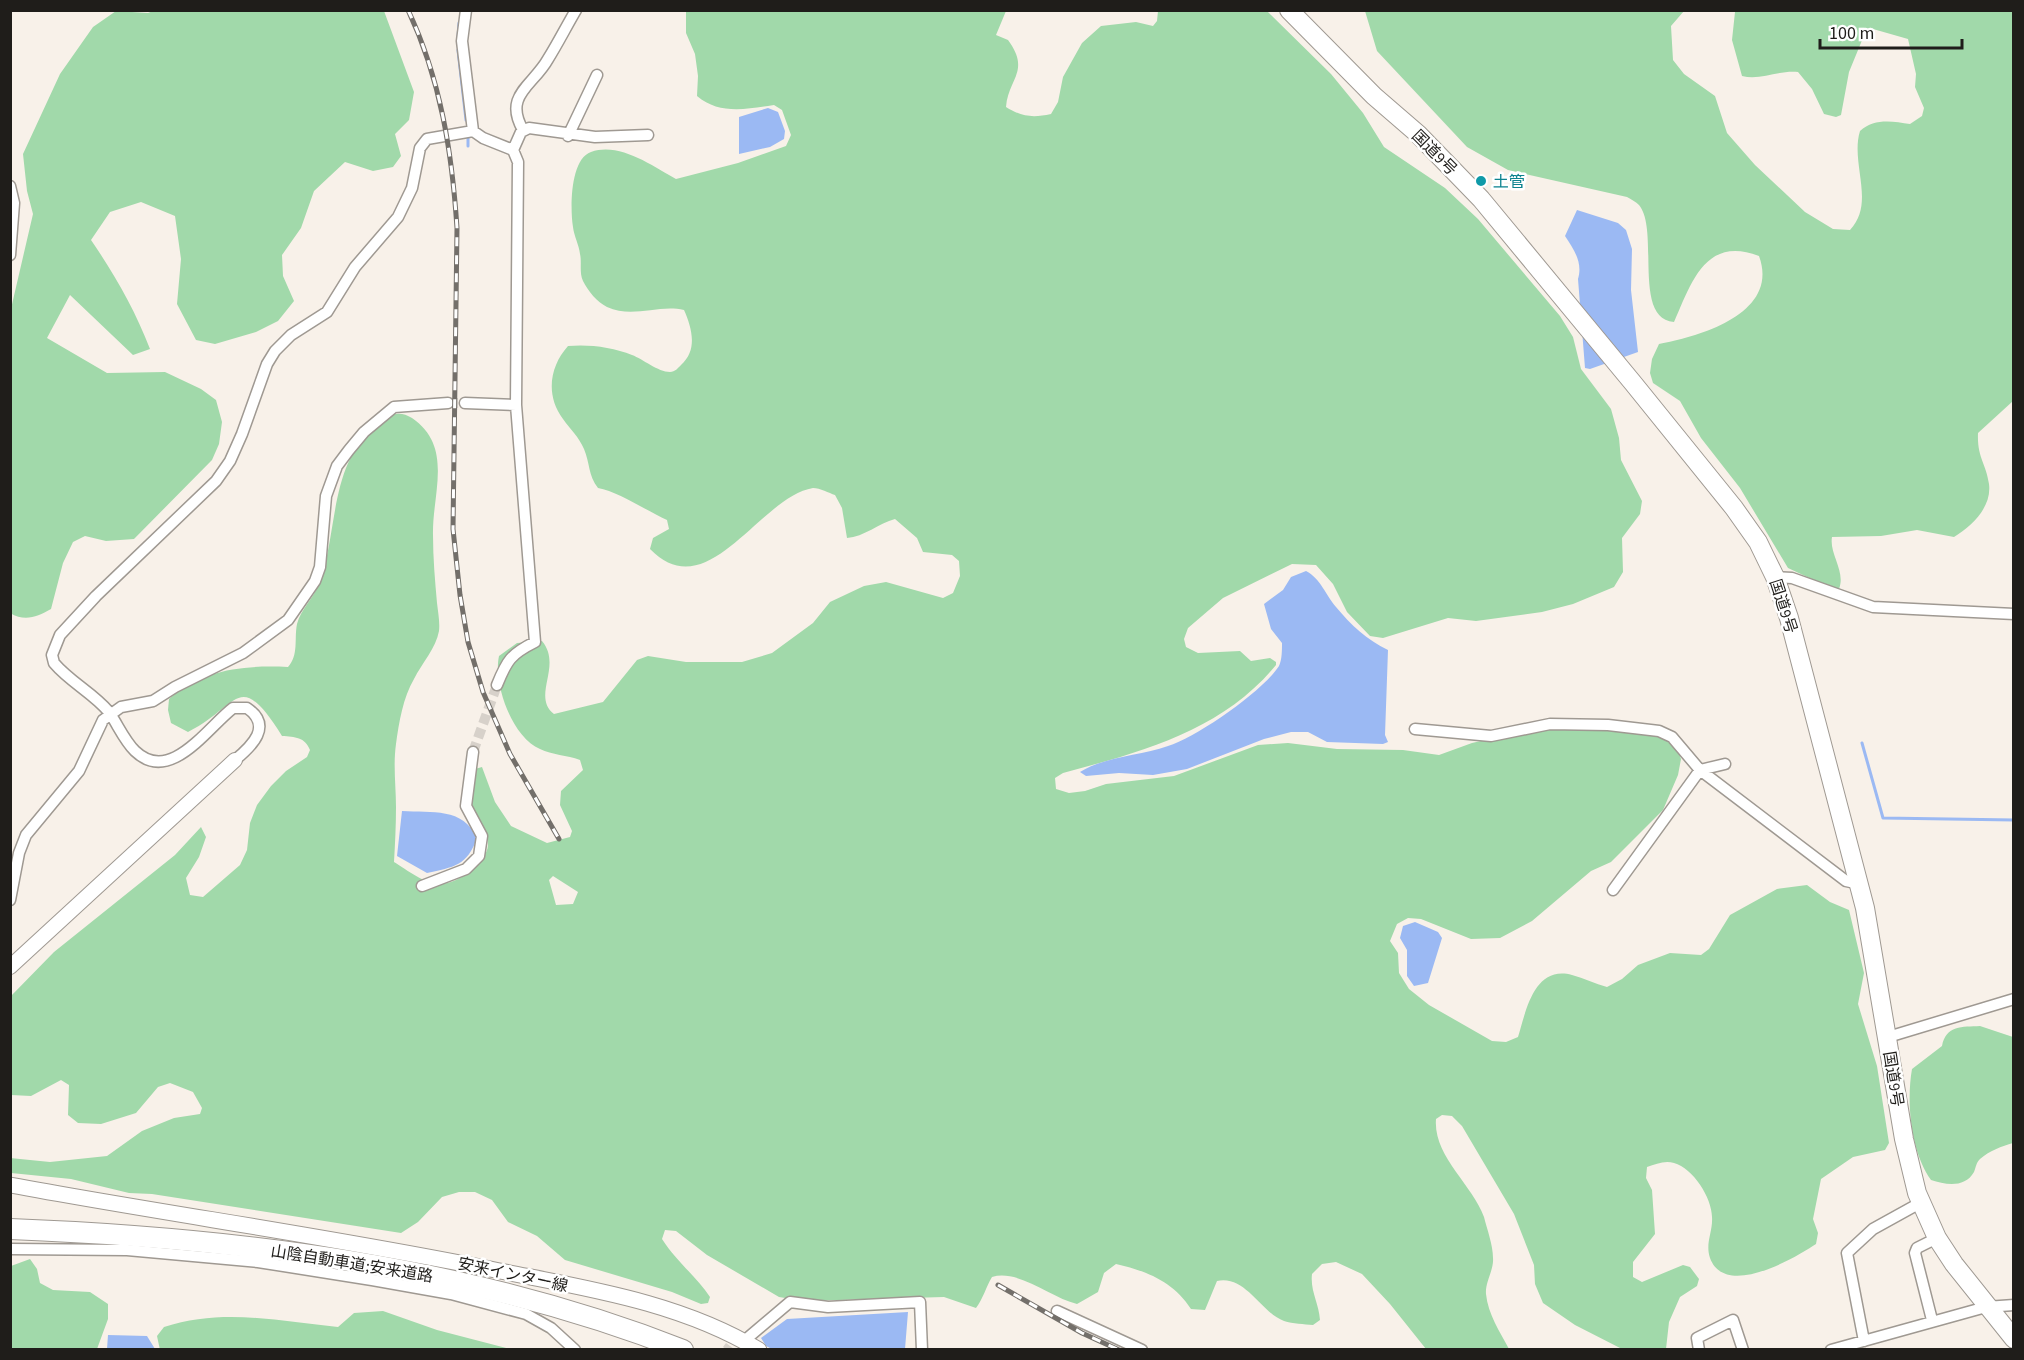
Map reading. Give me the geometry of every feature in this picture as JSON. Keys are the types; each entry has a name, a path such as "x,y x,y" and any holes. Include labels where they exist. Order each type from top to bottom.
{"highway":[{"name":"国道9号","path":"1289,10 1374,96 1418,134 1473,191 1617,363 1734,508 1758,542 1789,618 1860,884 1909,1164 1920,1203 1937,1238 1986,1307 2013,1340"},
{"name":"山陰自動車道;安来道路","path":"10,1229 173,1238 272,1249 394,1268 546,1304 683,1350"}],"main road":[{"name":"安来インター線","path":"10,1185 256,1228 344,1240 558,1282 658,1306 759,1350"}],"street":[{"path":"466,10 462,41 473,131"},
{"path":"513,150 522,130 516,115 517,101 526,85 549,58 576,10"},
{"path":"568,136 597,75"},
{"path":"522,130 536,128 568,136 595,138 648,135"},
{"path":"10,967 252,747 260,732 259,721 248,708 233,708 180,756 158,762 149,761 134,750 110,713 54,663 52,655 60,636 96,596 216,481 234,452 267,364 275,351 291,335 327,312 355,267 398,217 412,188 420,148 427,139 473,131 483,138 513,150 518,162 516,405 535,642 515,652 505,664 497,685"},
{"path":"10,186 14,203 10,255"},
{"path":"10,900 19,853 26,835 79,771 103,720 121,707 153,701 175,687 243,653 288,620 315,581 320,567 326,496 337,466 364,432 394,406 448,403"},
{"path":"465,404 516,405"},
{"path":"1774,577 1791,578 1873,607 2013,614"},
{"path":"1415,729 1491,736 1550,724 1650,729 1672,737 1700,770 1846,881 1860,884"},
{"path":"422,886 466,869 479,856 482,836 466,806 473,752"},
{"path":"1613,890 1700,770 1725,764"},
{"path":"1888,1037 2013,999"},
{"path":"1864,1341 1847,1253 1873,1229 1920,1203"},
{"path":"1932,1320 1915,1253 1917,1248 1937,1238"},
{"path":"10,1250 151,1252 258,1262 372,1280 451,1294 526,1314 551,1328 575,1350"},
{"path":"736,1341 790,1302 828,1307 920,1302 922,1350"},
{"path":"1831,1350 1932,1320 1986,1307 2013,1305"},
{"path":"1057,1311 1142,1350"},
{"path":"1699,1350 1697,1338 1733,1317 1743,1350"}],"green space":[{"path":"686,10 1006,11 996,35 1008,40 1015,51 1018,67 1006,107 1023,115 1039,116 1051,114 1058,102 1063,77 1082,43 1101,26 1136,22 1153,26 1157,21 1158,11 1266,10 1331,74 1363,113 1384,147 1445,188 1478,219 1560,316 1573,337 1581,369 1611,409 1619,438 1621,460 1642,501 1640,514 1622,538 1623,572 1614,587 1573,604 1542,612 1476,621 1448,618 1383,638 1370,636 1347,612 1333,584 1316,565 1292,564 1223,598 1188,628 1184,639 1186,647 1198,653 1240,651 1251,661 1270,658 1276,662 1276,665 1255,688 1231,707 1178,736 1122,757 1063,773 1055,778 1056,789 1069,793 1085,791 1106,784 1174,776 1258,745 1288,743 1337,749 1403,750 1439,755 1472,743 1529,730 1579,728 1647,732 1668,738 1676,745 1681,759 1678,775 1663,810 1611,862 1591,871 1532,921 1500,938 1471,939 1421,919 1408,918 1397,924 1390,941 1398,953 1399,973 1409,989 1429,1005 1492,1041 1506,1042 1518,1037 1524,1015 1534,993 1540,983 1549,977 1559,974 1572,975 1607,987 1622,979 1638,965 1670,953 1701,955 1709,949 1730,915 1777,889 1807,885 1830,902 1849,910 1864,973 1858,1004 1877,1066 1889,1143 1885,1150 1853,1157 1821,1179 1813,1219 1818,1233 1816,1244 1793,1258 1761,1272 1730,1275 1718,1270 1709,1253 1711,1209 1700,1185 1688,1171 1674,1163 1664,1162 1647,1167 1646,1178 1652,1190 1655,1234 1633,1262 1633,1277 1642,1282 1683,1265 1690,1267 1699,1279 1697,1286 1680,1297 1669,1322 1666,1349 1622,1349 1575,1325 1543,1303 1535,1284 1534,1265 1514,1214 1462,1126 1452,1116 1442,1115 1436,1119 1441,1145 1484,1217 1493,1258 1486,1289 1487,1301 1495,1323 1509,1349 1426,1349 1390,1304 1362,1274 1336,1262 1322,1264 1312,1274 1312,1286 1320,1320 1313,1325 1284,1321 1267,1310 1245,1289 1236,1283 1227,1281 1217,1281 1205,1310 1191,1309 1184,1299 1167,1284 1138,1270 1116,1264 1104,1273 1098,1292 1077,1304 1024,1280 1002,1276 992,1277 976,1308 944,1297 804,1301 779,1297 707,1255 676,1231 665,1230 662,1239 710,1297 708,1303 701,1304 672,1292 565,1260 537,1236 508,1222 492,1200 475,1192 459,1192 442,1197 418,1222 401,1233 152,1194 129,1193 71,1179 11,1173 10,1158 50,1162 107,1156 142,1131 174,1118 200,1114 202,1108 193,1092 170,1083 158,1087 136,1113 101,1124 78,1123 68,1115 69,1085 61,1080 31,1096 11,1095 11,996 54,952 175,855 201,827 206,837 199,857 186,878 190,895 203,897 240,865 247,850 250,823 257,805 271,786 286,771 307,757 310,750 302,740 282,736 256,702 246,697 238,698 188,732 171,723 168,710 169,699 182,689 210,675 240,668 288,667 294,657 297,624 319,584 343,477 351,457 363,439 383,419 399,414 412,418 425,430 433,443 437,457 433,544 439,631 435,643 407,694 402,710 395,760 394,862 428,882 447,883 463,876 483,859 486,852 487,835 471,801 475,769 482,767 495,802 511,826 547,843 570,837 572,831 560,805 561,791 583,770 580,760 545,751 530,743 513,722 502,695 498,668 499,656 517,643 542,641 548,651 550,660 545,699 554,714 603,702 637,660 648,656 686,662 742,662 772,653 813,623 830,602 864,586 886,582 943,598 953,593 960,576 959,561 952,555 923,552 917,538 895,519 847,538 842,508 835,495 816,488 793,496 713,558 692,566 671,564 650,549 653,538 669,529 667,520 623,497 598,488 592,478 582,445 557,410 552,381 557,362 568,346 592,346 625,352 661,370 670,372 676,370 686,359 692,346 691,331 684,310 626,312 617,310 600,302 585,285 581,275 581,257 572,219 575,174 584,156 591,152 613,150 646,162 676,179 738,163 786,146 791,135 782,110 774,105 744,109 724,108 706,102 697,96 698,76 695,54 686,33","holes":["553,876 578,892 573,904 556,905 549,880"]},
{"path":"1737,10 2013,11 2013,401 1978,433 1980,455 1989,484 1987,500 1974,521 1954,537 1917,530 1881,536 1832,537 1841,582 1839,589 1833,589 1788,568 1740,488 1701,438 1680,401 1653,383 1650,373 1652,359 1659,344 1715,328 1748,307 1758,293 1762,276 1759,256 1741,251 1725,252 1713,258 1694,279 1674,322 1661,317 1654,306 1650,290 1645,217 1639,205 1627,197 1508,170 1467,147 1377,51 1365,11 1684,11 1671,26 1673,60 1684,74 1715,96 1727,133 1755,165 1805,212 1833,229 1850,230 1861,208 1858,156 1860,131 1877,122 1910,124 1922,116 1924,108 1915,87 1916,74 1908,39 1873,29 1865,33 1849,72 1841,115 1836,117 1824,114 1812,89 1798,72 1756,77 1742,76 1732,40"},
{"path":"116,11 148,13 153,11 384,11 414,92 409,120 395,134 401,156 393,167 373,171 345,162 314,191 301,228 282,255 283,276 294,301 278,321 256,332 215,344 196,340 177,304 181,259 175,216 141,202 110,212 91,240 124,293 150,349 133,355 70,295 47,338 107,373 165,372 201,389 216,400 222,422 219,444 212,460 134,539 106,541 85,536 73,542 63,563 51,609 26,618 15,616 10,613 10,313 33,214 27,191 23,154 60,74 93,27"},
{"path":"1980,1026 2013,1037 2013,1143 1996,1149 1980,1159 1974,1172 1966,1181 1955,1184 1937,1182 1931,1180 1924,1169 1915,1142 1910,1112 1912,1069 1942,1046 1947,1034 1951,1031 1961,1027"},
{"path":"30,1259 37,1269 40,1283 53,1290 90,1292 108,1304 108,1319 97,1349 11,1349 11,1266"},
{"path":"383,1311 437,1330 510,1349 160,1350 157,1336 164,1327 208,1318 272,1319 338,1327 354,1313"}],"water":[{"path":"768,108 778,112 785,131 784,139 770,147 739,154 739,117"},
{"path":"1577,210 1618,223 1626,230 1632,249 1631,290 1638,352 1590,369 1585,368 1579,267 1574,251 1565,236"},
{"path":"1306,571 1315,578 1336,607 1354,626 1373,642 1388,650 1385,735 1388,742 1383,744 1327,742 1308,732 1291,732 1264,739 1187,769 1153,775 1119,773 1086,776 1080,772 1112,759 1157,749 1180,741 1212,723 1259,688 1279,666 1282,652 1282,643 1271,629 1264,604 1283,590 1291,577"},
{"path":"402,811 435,812 455,816 471,828 477,838 464,860 452,867 427,873 397,856"},
{"path":"1415,922 1438,932 1442,938 1428,983 1414,986 1407,976 1407,950 1400,938 1403,926"},
{"path":"908,1312 905,1349 772,1349 766,1346 761,1338 787,1319"},
{"path":"108,1335 147,1336 155,1349 107,1349"}],"waterway":[{"path":"458,37 459,23"},
{"path":"458,50 466,120"},
{"path":"468,133 468,146"},
{"path":"1862,743 1883,818 2014,820"}],"tunnel":[{"path":"448,403 465,403"},
{"path":"473,752 497,685"},
{"path":"727,1350 730,1346"}],"railway":[{"path":"408,10 437,90 448,145 455,200 457,228 453,529 468,642 483,692 510,754 559,839"},
{"path":"998,1285 1082,1333 1119,1350"}],"place":[{"name":"土管","path":"1481,181"}]}
